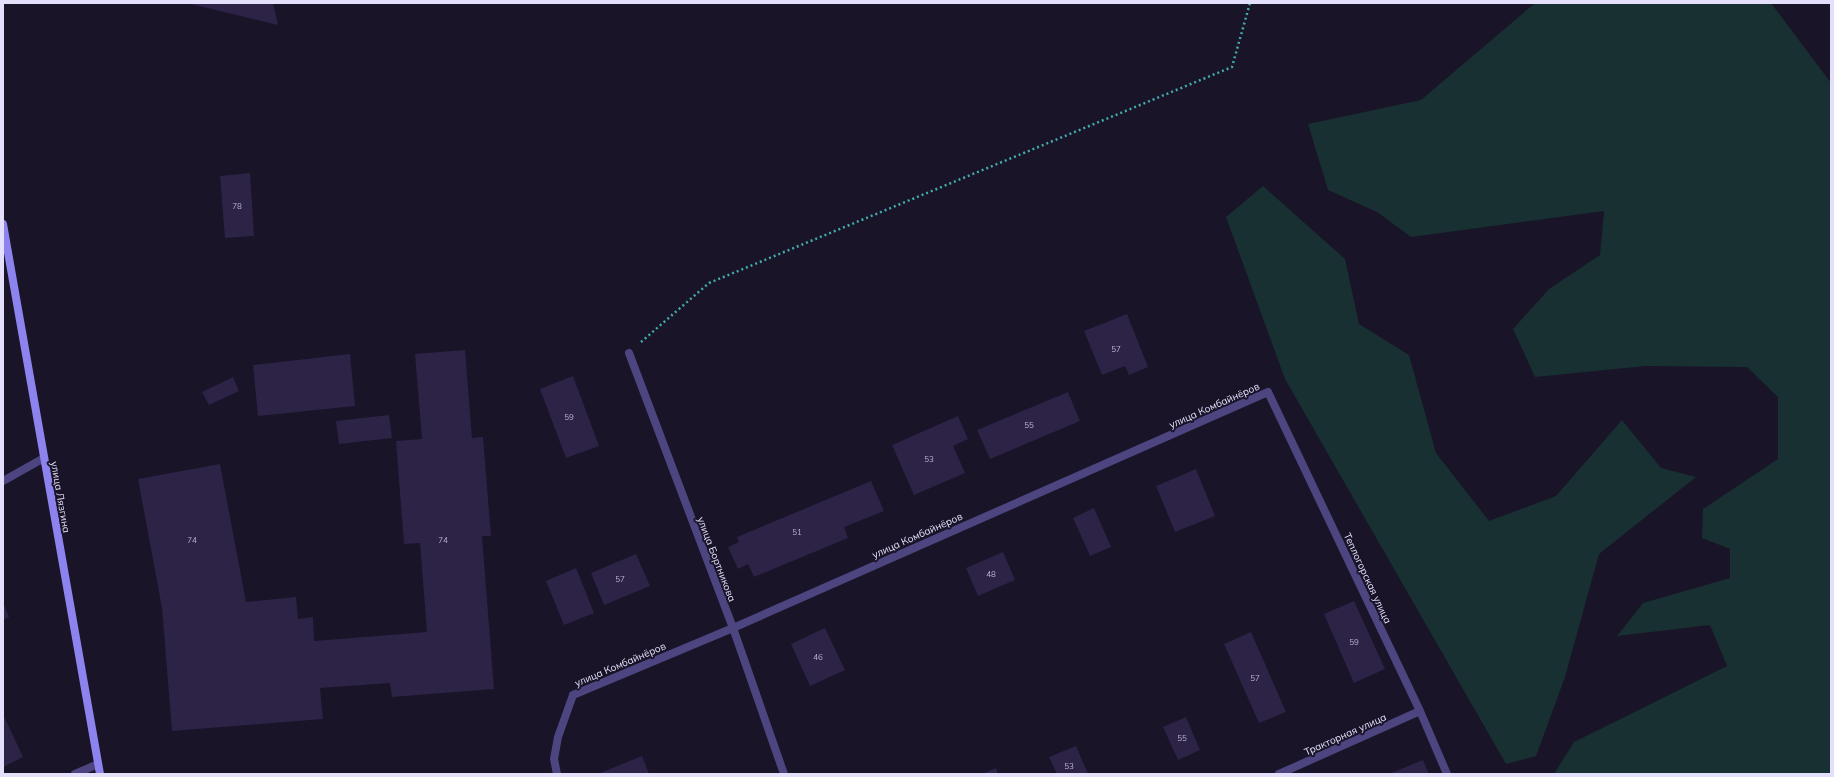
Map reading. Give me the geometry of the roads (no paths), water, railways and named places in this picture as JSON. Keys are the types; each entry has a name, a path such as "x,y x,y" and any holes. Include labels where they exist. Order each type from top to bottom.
{"main road":[{"name":"улица Лязгина","path":"3,224 100,774"}],"street":[{"name":"улица Бортникова","path":"629,353 732,628 784,774"},
{"name":"улица Комбайнёров","path":"557,774 554,759 558,737 573,695 732,628 1268,392"},
{"name":"Теплогорская улица","path":"1268,392 1420,711 1447,774"},
{"path":"3,481 44,458"},
{"name":"Тракторная улица","path":"1279,774 1420,711"},
{"path":"75,774 98,764"}]}
